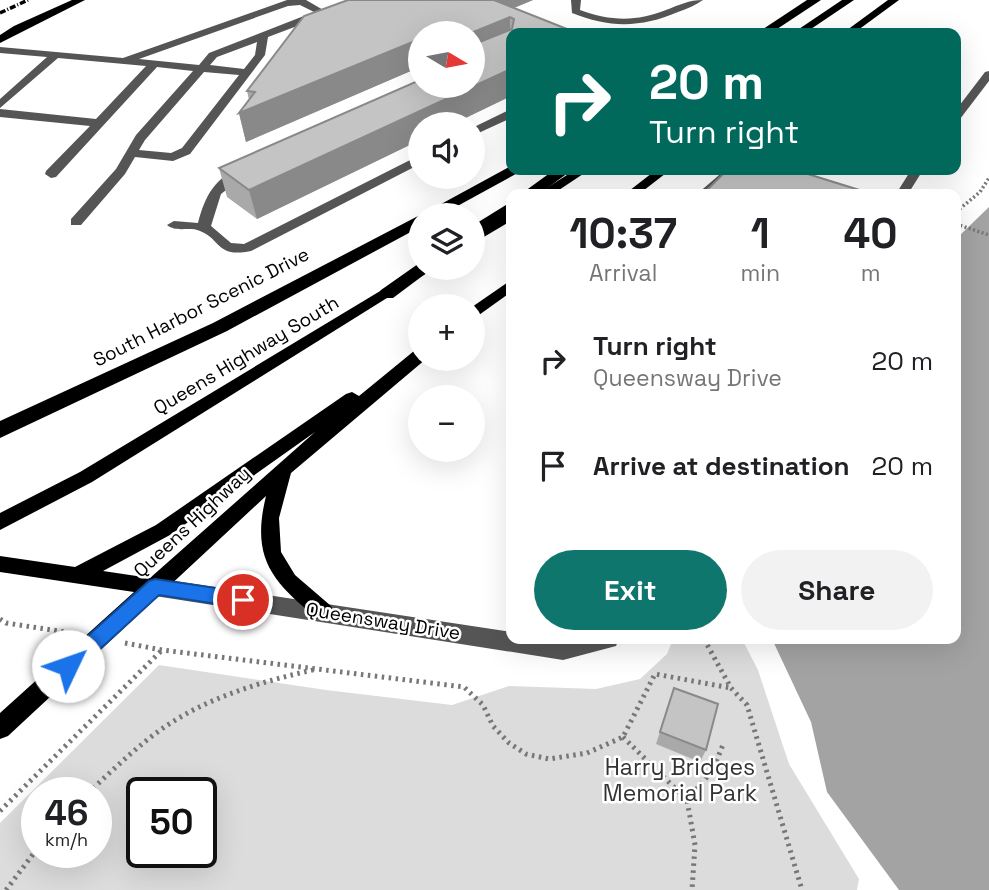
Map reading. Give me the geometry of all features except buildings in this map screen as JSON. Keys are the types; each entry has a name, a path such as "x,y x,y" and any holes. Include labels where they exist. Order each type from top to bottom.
{"highway":[{"path":"771,28 815,0"},
{"path":"452,203 506,174"},
{"path":"536,189 557,175"},
{"path":"485,225 506,210"},
{"name":"South Harbor Scenic Drive","path":"0,430 220,327 408,226"},
{"path":"387,294 408,280"},
{"path":"0,414 40,411"}],"main road":[{"path":"0,40 18,28 80,0"},
{"path":"806,28 849,0"},
{"path":"855,28 894,0"},
{"path":"552,189 575,175"},
{"path":"638,189 657,175"},
{"path":"485,232 506,218"},
{"path":"485,305 506,289"},
{"name":"Queens Highway South","path":"0,522 86,477 387,294"},
{"path":"79,574 163,530 408,361"},
{"name":"Queens Highway","path":"0,728 283,469 408,363"},
{"path":"283,469 272,501 268,541 270,555 298,592 324,612"},
{"path":"0,564 155,587"}],"street":[{"path":"576,0 575,11 613,24 653,20 698,0"},
{"path":"76,222 121,171 140,138 213,55 317,15 320,11 302,2 291,1 124,61"},
{"path":"132,153 180,155 260,54 263,36"},
{"path":"0,50 246,72"},
{"path":"0,105 56,55"},
{"path":"51,174 154,64"},
{"path":"961,110 989,74"},
{"path":"0,113 99,123"},
{"path":"485,126 506,116"},
{"path":"204,228 216,188 224,180 261,164"},
{"path":"174,225 204,228 227,247 246,248 408,165"},
{"path":"709,189 726,175"},
{"name":"Queensway Drive","path":"155,587 506,641"},
{"name":"Queensway Drive","path":"525,644 563,650 588,644"}],"path":[{"path":"961,208 980,192 989,178"},
{"path":"961,226 989,235"},
{"path":"0,619 6,623 78,634"},
{"path":"707,644 731,688 747,705 802,890"},
{"path":"0,811 162,650 323,667 464,687 483,705 493,726 509,743 526,754 549,759 587,753 623,737 654,674 731,688"},
{"path":"107,777 168,725 225,696 285,676 323,667"},
{"path":"623,737 687,800 695,845 692,890"},
{"path":"687,800 713,770 724,742"},
{"path":"6,890 23,868"}],"green space":[{"name":"Harry Bridges Memorial Park","path":"671,644 745,644 758,670 789,764 859,879 857,890 0,890 0,823 21,802 21,868 112,868 112,777 46,777 159,665 326,690 452,705 509,686 596,689 640,679 667,654"}],"shaded area":[{"path":"989,207 989,890 899,890 827,792 811,722 774,644 961,644 961,234"}],"railway":[{"path":"0,13 28,0"}],"route":[{"path":"68,666 155,587 243,600"}]}
